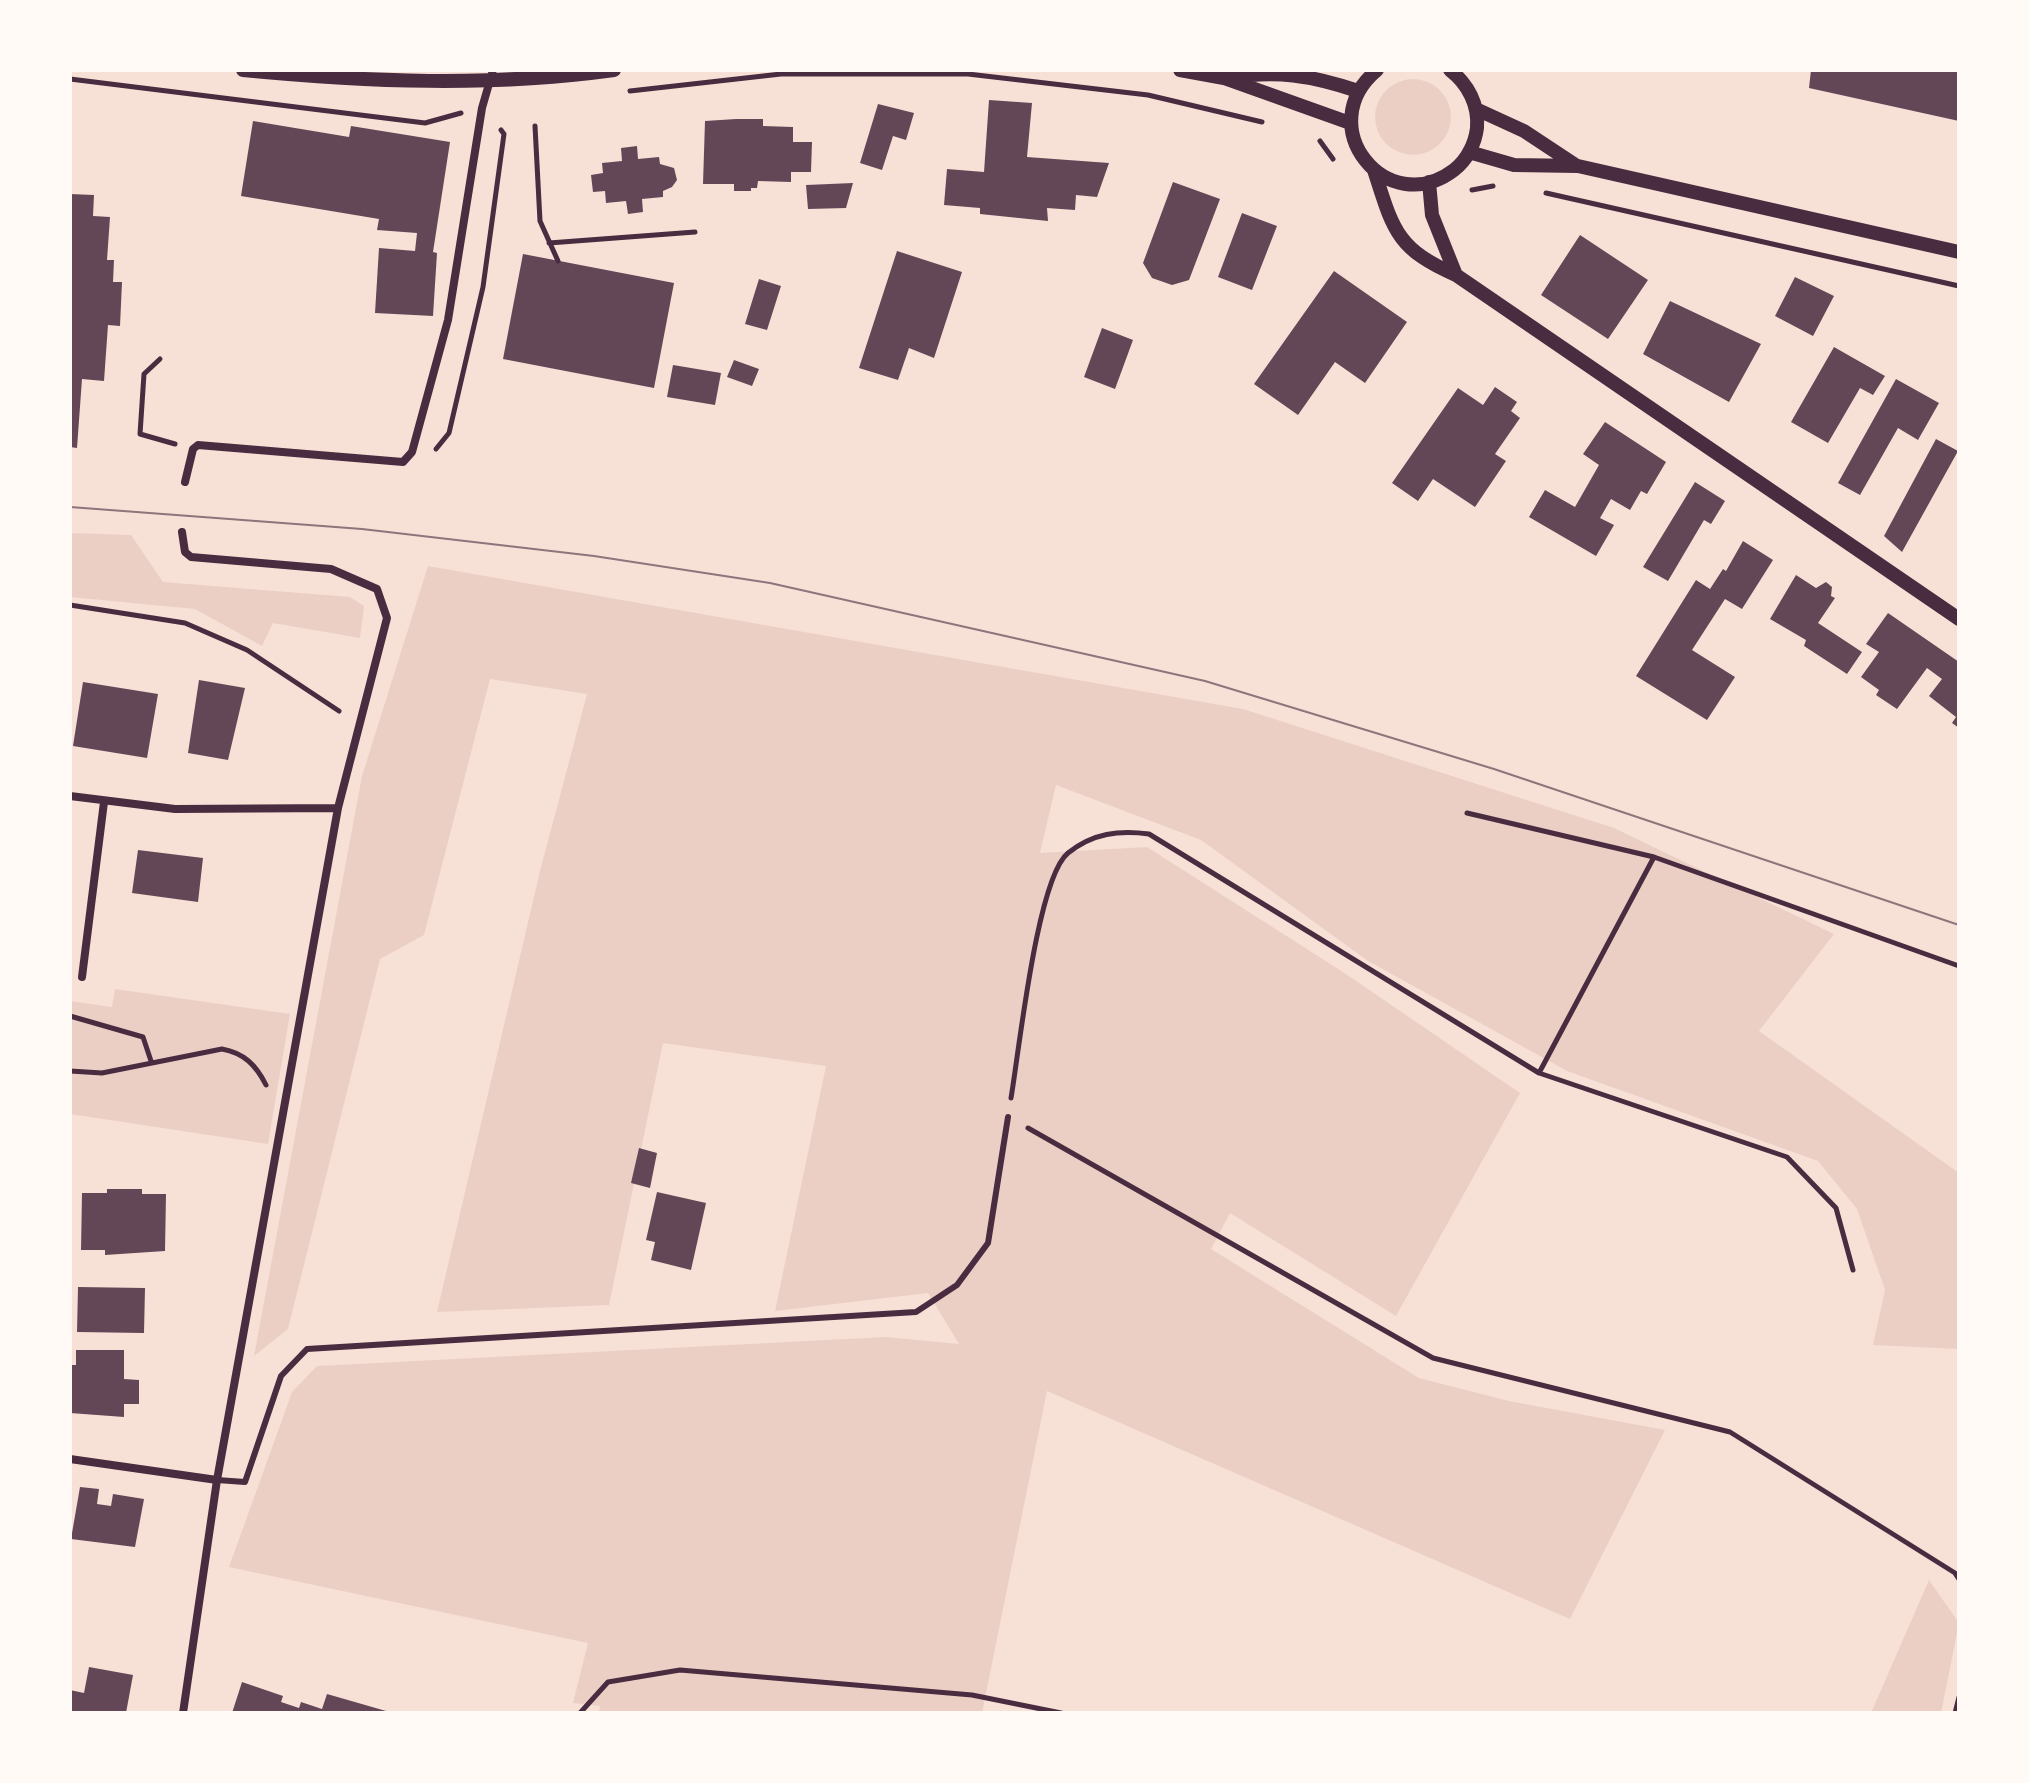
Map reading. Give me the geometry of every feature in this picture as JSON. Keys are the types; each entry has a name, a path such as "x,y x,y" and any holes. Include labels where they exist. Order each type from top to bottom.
{"street":[{"path":"243,70 308,76 490,76 614,70"},
{"path":"1180,70 1224,78 1350,123"},
{"path":"1377,70 1358,91 1350,123 1362,157 1374,170 1391,180 1410,185 1445,176 1469,152 1475,139 1476,109 1470,92 1450,70"},
{"path":"1224,78 1260,73 1309,75 1358,91"},
{"path":"185,482 193,449 206,444 403,462 412,452 448,320 482,108 490,76"},
{"path":"1476,109 1524,131 1578,166"},
{"path":"1469,152 1514,165 1578,166 1959,252"},
{"path":"1374,170 1389,215 1404,242 1422,260 1456,275 1959,619"},
{"path":"1429,182 1432,215 1456,275"},
{"path":"182,532 185,552 191,557 331,569 377,589 387,618 338,808 217,1480 183,1713"},
{"path":"70,796 175,809 338,808"},
{"path":"82,977 104,802"},
{"path":"70,1459 217,1480"}],"lane":[{"path":"217,1480 245,1482 281,1376 307,1349 916,1312 957,1285 988,1243 1008,1117"}],"path":[{"path":"624,92 781,74 968,74 1148,95 1264,122"},
{"path":"70,79 425,123 482,108"},
{"path":"535,126 540,221 558,261"},
{"path":"1315,137 1339,169"},
{"path":"1467,191 1503,184"},
{"path":"1539,192 1959,286"},
{"path":"549,243 695,232"},
{"path":"160,359 144,374 140,434 193,449"},
{"path":"70,605 185,623 247,650 361,723"},
{"path":"1467,813 1654,857 1959,966"},
{"path":"1853,1270 1836,1208 1787,1157 1539,1073 1149,834 1115,830 1066,854 1045,896 1008,1117 1433,1358 1730,1432 1955,1573 1959,1579"},
{"path":"1539,1073 1654,857"},
{"path":"70,1016 143,1037 151,1061"},
{"path":"70,1071 102,1073 213,1049 231,1050 252,1063 265,1083"},
{"path":"580,1713 608,1682 680,1670 972,1695 1061,1713"},
{"path":"1955,1713 1959,1697"}],"shaded area":[{"path":"1413,79 1427,82 1440,90 1448,103 1451,117 1448,131 1440,144 1427,152 1413,155 1399,152 1386,144 1378,131 1375,117 1378,103 1386,90 1399,82"},
{"path":"70,533 131,535 163,582 350,597 364,606 360,638 273,623 262,646 195,609 70,597"},
{"path":"428,566 1243,709 1614,828 1834,934 1759,1031 1959,1173 1959,1349 1873,1345 1885,1290 1857,1209 1818,1161 1567,1071 1368,961 1201,840 1056,785 1040,853 1147,847 1346,974 1520,1093 1396,1316 1230,1213 1211,1249 1419,1378 1509,1401 1665,1430 1570,1619 1047,1391 982,1713 599,1713 600,1706 573,1703 588,1643 229,1567 292,1392 317,1366 886,1337 959,1344 928,1293 775,1311 826,1066 663,1043 609,1305 437,1312 540,871 587,694 490,679 424,935 380,959 288,1329 254,1356 362,776"},
{"path":"115,989 290,1014 268,1144 70,1114 70,1001 112,1007"},
{"path":"1929,1580 1959,1623 1941,1713 1871,1713"}],"building":[{"path":"1811,70 1959,70 1959,121 1809,88"},
{"path":"989,100 1032,103 1027,157 1109,163 1097,197 1076,195 1075,210 1047,208 1048,221 980,214 980,208 944,205 947,169 984,172"},
{"path":"878,104 914,113 906,140 893,136 882,170 860,163"},
{"path":"763,119 763,126 793,127 793,142 812,142 811,172 791,172 791,182 758,181 757,188 751,188 751,191 734,191 734,184 703,184 705,121"},
{"path":"253,121 349,137 351,126 450,142 433,252 437,253 433,316 375,313 379,248 415,251 417,233 377,230 379,219 241,196"},
{"path":"637,146 638,159 659,157 660,164 674,168 677,180 672,187 663,191 663,197 642,199 643,212 628,214 626,201 606,203 605,191 593,192 591,175 603,173 602,163 622,161 621,148"},
{"path":"1173,182 1220,199 1189,280 1172,285 1152,278 1143,263"},
{"path":"853,183 846,208 808,209 806,185"},
{"path":"70,194 94,195 93,216 110,217 107,260 114,260 113,282 122,282 120,326 108,325 104,381 82,379 77,448 70,447"},
{"path":"1242,213 1277,226 1252,290 1218,277"},
{"path":"1580,235 1648,280 1608,339 1541,295"},
{"path":"897,251 962,272 934,358 909,348 898,380 859,368"},
{"path":"523,254 674,283 654,388 503,359"},
{"path":"1334,271 1407,322 1365,383 1335,362 1298,415 1254,384"},
{"path":"1795,277 1834,296 1813,336 1775,316"},
{"path":"759,279 781,286 767,330 745,324"},
{"path":"1670,301 1761,344 1729,402 1643,354"},
{"path":"1102,328 1133,340 1115,389 1084,377"},
{"path":"1834,347 1885,376 1873,395 1860,388 1828,443 1791,422"},
{"path":"734,360 759,369 752,386 727,377"},
{"path":"673,365 721,373 715,405 667,397"},
{"path":"1896,379 1939,403 1918,440 1898,428 1860,495 1838,483"},
{"path":"1495,387 1517,402 1511,411 1520,418 1495,454 1506,461 1475,507 1433,479 1418,501 1392,483 1458,388 1483,405"},
{"path":"1605,422 1666,462 1647,494 1641,491 1630,510 1611,499 1600,518 1614,525 1596,556 1529,517 1545,490 1575,507 1599,465 1583,454"},
{"path":"1936,439 1958,451 1902,552 1884,536"},
{"path":"1695,482 1725,501 1711,524 1704,520 1668,581 1643,567"},
{"path":"1743,541 1773,560 1742,609 1725,599 1692,650 1735,677 1707,720 1636,676 1696,580 1710,589 1723,569 1726,571"},
{"path":"1796,575 1816,588 1826,582 1832,587 1831,596 1835,598 1818,623 1862,652 1847,674 1804,646 1806,640 1770,619"},
{"path":"1888,613 1959,662 1959,728 1952,723 1956,717 1929,696 1942,679 1927,668 1897,709 1876,695 1879,690 1861,677 1879,652 1866,644"},
{"path":"199,680 245,688 228,760 188,753"},
{"path":"83,682 158,694 147,758 73,746"},
{"path":"138,850 203,858 198,902 132,893"},
{"path":"639,1148 657,1153 650,1188 631,1183"},
{"path":"107,1189 142,1189 142,1194 166,1194 165,1251 105,1255 105,1250 81,1250 82,1193 107,1193"},
{"path":"657,1192 706,1203 691,1270 651,1260 655,1242 646,1240"},
{"path":"78,1287 145,1288 144,1333 77,1332"},
{"path":"76,1350 124,1350 124,1379 139,1380 139,1404 124,1404 124,1417 70,1413 70,1365 76,1365"},
{"path":"80,1487 99,1489 97,1504 111,1506 113,1494 144,1499 135,1547 71,1539"},
{"path":"89,1667 133,1675 126,1713 70,1713 70,1690 84,1693"},
{"path":"242,1682 283,1696 281,1702 299,1708 301,1702 322,1709 327,1694 393,1713 232,1713"}],"tram line":[{"path":"70,507 362,529 594,556 770,583 1205,681 1494,769 1959,925"}]}
